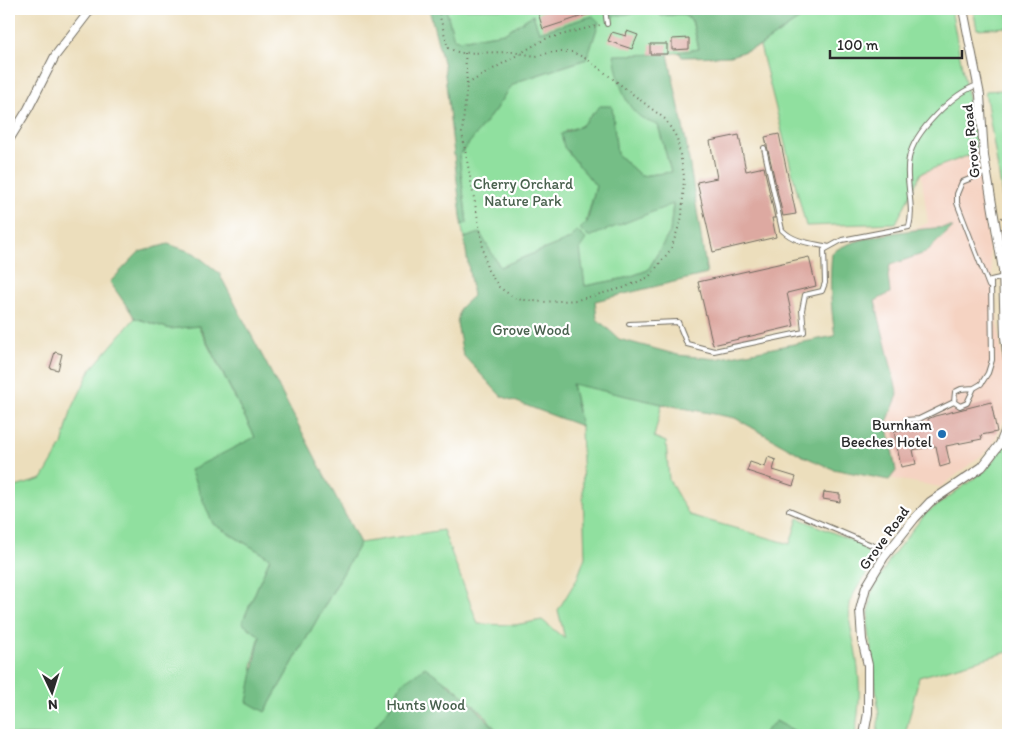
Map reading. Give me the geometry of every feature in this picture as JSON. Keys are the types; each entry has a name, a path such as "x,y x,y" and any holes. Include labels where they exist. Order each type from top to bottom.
{"street":[{"path":"9,140 28,109 55,56 91,9"},
{"name":"Grove Road","path":"963,9 978,85 987,172 1004,278 1005,337 1008,360"},
{"name":"Grove Road","path":"864,735 868,713 868,665 862,640 860,610 866,587 888,552 930,502 982,467 1000,444 1008,424"}],"lane":[{"path":"604,9 608,24"},
{"path":"628,324 678,322 686,344 714,351 804,332 802,310 806,295 822,290 824,283 824,250 842,240 909,227 912,214 909,158 925,127 948,104 971,87 978,85"},
{"path":"764,148 782,230 799,242 808,241 829,247"},
{"path":"987,172 962,182 956,194 957,203 990,289"},
{"path":"954,402 955,392 961,389 974,388 981,384 988,373 992,360 991,280 1004,278"},
{"path":"954,402 960,406 967,403 974,388"},
{"path":"906,420 919,419 954,402"},
{"path":"789,510 888,552"}],"path":[{"path":"438,9 448,48 465,53 512,52 536,56 553,52 572,52 587,59 665,119 677,138 684,176 682,217 671,249 649,278 623,288 577,300 543,302 516,299 499,287 487,270 462,133 467,84 465,53"},
{"path":"767,9 788,9"},
{"path":"467,84 545,39 608,24"}],"shaded area":[{"path":"978,152 1008,410 992,447 941,487 854,472 843,256 928,223 921,173"}],"green space":[{"path":"429,9 446,9 454,39 459,40 504,33 533,15 539,32 593,16 599,22 587,59 519,81 509,88 495,110 459,156 467,223 462,225 444,66"},
{"name":"Cherry Orchard Nature Park","path":"446,9 609,9 612,16 648,11 658,12 661,16 682,14 692,21 699,49 668,54 650,54 658,125 671,172 641,176 617,154 600,106 581,126 565,131 564,147 596,186 586,222 673,203 670,232 648,270 626,278 585,286 577,231 570,239 500,267 480,234 464,238 461,223 467,223 459,156 495,110 509,88 519,81 587,59 599,22 593,16 539,32 533,15 504,33 459,40 454,39"},
{"path":"609,9 814,9 760,46 731,56 682,57 679,52 699,49 692,20 682,14 661,16 658,12 648,11 612,16"},
{"path":"814,9 951,9 978,152 921,173 896,223 806,226 760,46"},
{"path":"973,9 1008,9 1008,27 977,29"},
{"name":"Grove Wood","path":"668,54 686,141 707,274 595,301 597,319 619,339 678,355 716,359 835,336 831,295 832,253 856,241 872,237 907,231 953,227 925,253 890,265 888,276 890,293 875,301 898,395 887,422 896,471 889,480 833,469 803,456 735,418 572,384 581,426 501,396 463,355 457,323 460,308 473,296 464,238 480,233 500,267 570,239 577,231 586,239 580,248 585,286 626,278 648,270 670,232 673,204 589,237 580,229 587,222 596,186 564,147 561,134 581,126 600,106 612,106 617,154 641,176 671,172 658,125 638,115 631,107 622,88 614,55"},
{"path":"1002,90 1008,97 1008,261 1001,188 985,91"},
{"path":"168,244 194,253 219,273 360,543 265,712 247,702 260,636 242,623 270,558 213,524 190,470 255,437 199,326 170,329 135,318 110,282 139,252"},
{"path":"135,318 170,329 198,326 255,437 213,524 270,558 242,623 260,636 252,666 265,712 360,543 443,530 478,624 515,625 542,620 565,639 558,610 577,579 585,557 581,426 572,383 662,404 654,437 666,442 669,480 689,515 790,544 798,518 872,549 875,552 872,564 855,591 849,610 859,676 859,704 855,735 802,735 776,721 761,735 500,735 484,714 449,683 401,684 389,709 375,727 374,735 9,735 9,489 42,479 62,445 71,411 91,369"},
{"path":"1008,440 1008,652 919,677 905,735 877,735 879,715 868,622 871,594 891,557 925,514 987,469"},
{"name":"Hunts Wood","path":"425,667 466,698 500,735 374,735 375,727 389,709 401,684"},
{"path":"776,721 802,735 761,735"}],"building":[{"path":"550,9 601,10 543,29 538,13"},
{"path":"627,31 638,35 632,49 608,41 612,32 626,36"},
{"path":"689,38 689,49 672,50 672,39"},
{"path":"650,44 667,44 667,54 650,54"},
{"path":"779,134 796,214 783,216 765,137"},
{"path":"739,135 746,171 764,167 775,218 772,218 776,237 713,252 697,182 717,178 710,141"},
{"path":"809,257 816,286 787,293 794,326 713,345 698,282"},
{"path":"55,352 62,354 58,370 50,368"},
{"name":"Burnham Beeches Hotel","path":"991,402 997,432 981,435 982,439 946,446 950,464 940,467 936,446 913,450 916,464 901,467 894,431 929,424 928,419 935,416"},
{"path":"768,457 776,460 773,470 796,477 793,486 747,471 750,462 765,467"},
{"path":"824,492 840,494 840,502 823,499"}],"place":[{"name":"Burnham Beeches Hotel","path":"942,434"}]}
